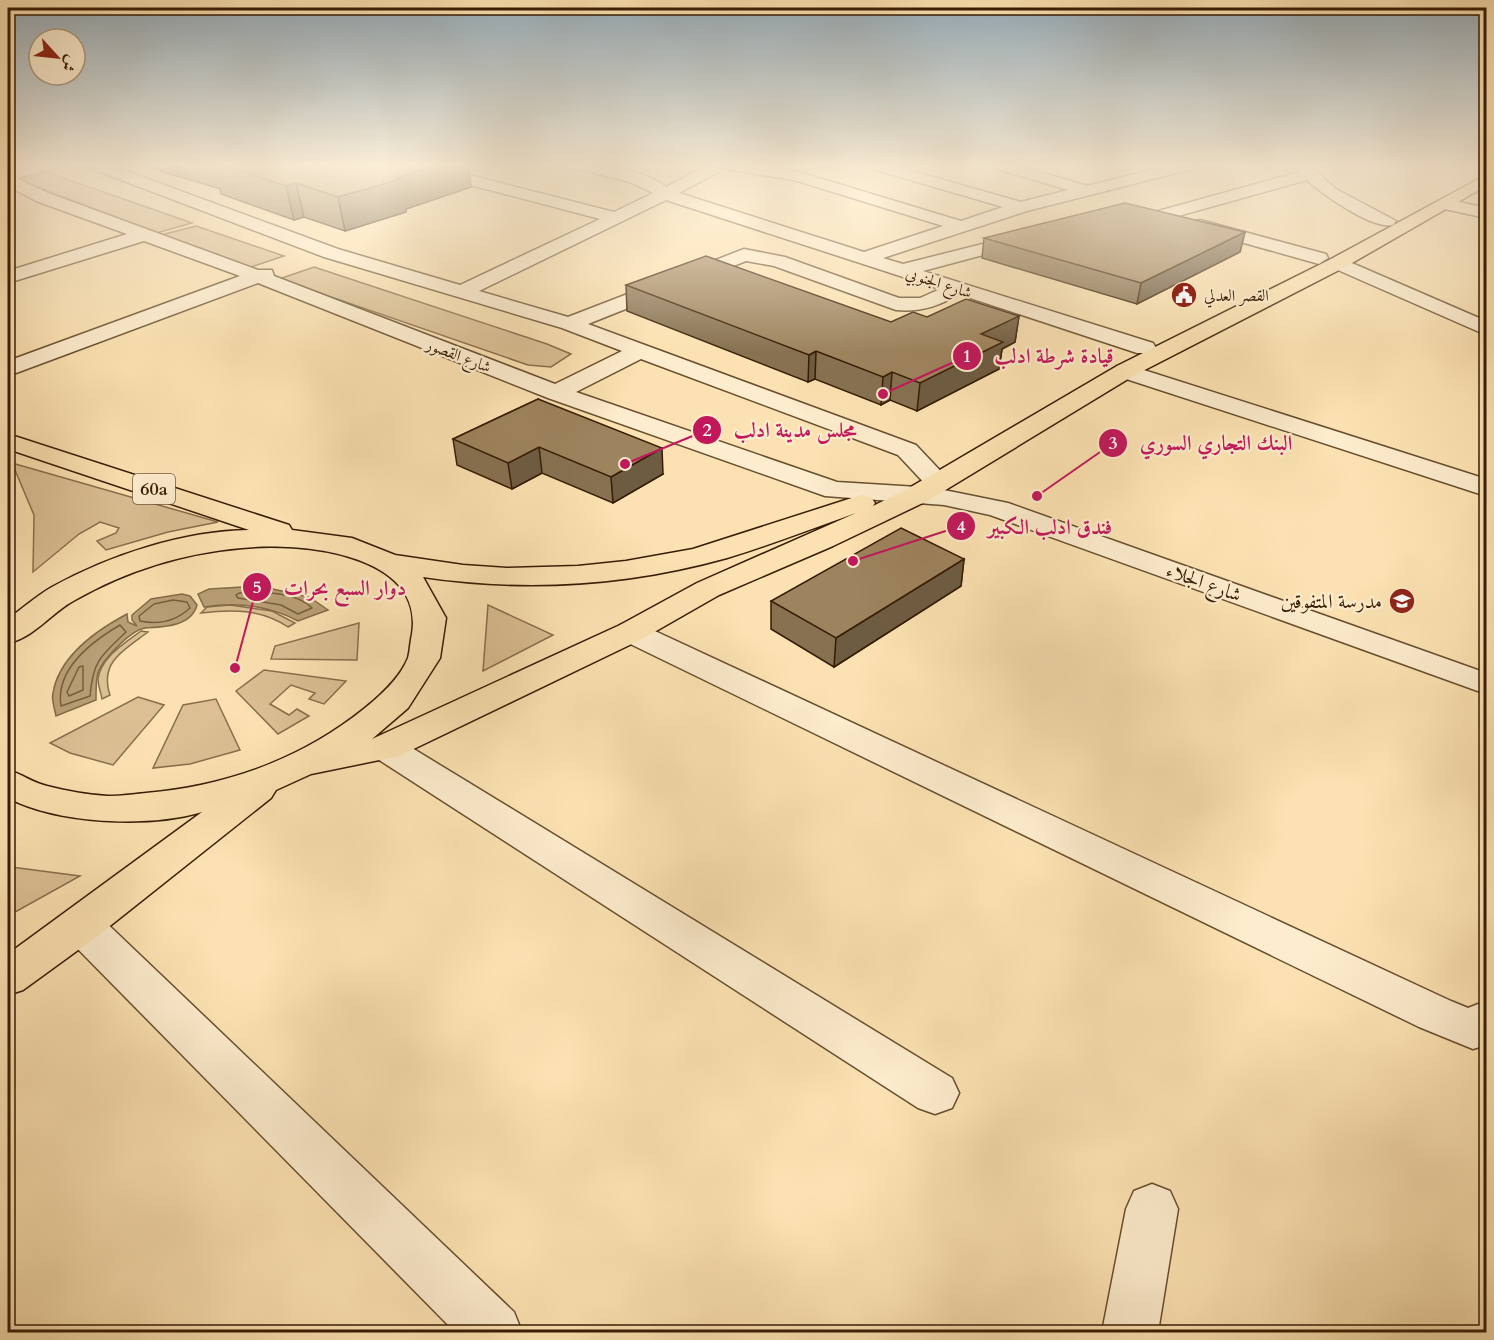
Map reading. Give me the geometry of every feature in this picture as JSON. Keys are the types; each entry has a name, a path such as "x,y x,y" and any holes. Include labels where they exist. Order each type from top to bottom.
{"main road":[{"path":"311,762 386,748 631,632 708,589 823,540 1329,260 1377,228"},
{"path":"9,624 62,594 120,567 191,547 243,539 301,538 352,547 389,563 504,577 568,576 616,572 695,557 751,542 800,522 927,482 1063,389 1397,228"},
{"name":"60a","path":"8,441 301,538"},
{"path":"8,783 38,798 109,809 191,802 271,779 311,762 346,742 396,700 424,658 430,618 415,585 389,563"},
{"path":"8,977 81,925 271,779"}],"street":[{"name":"شارع القصور","path":"124,228 257,276 556,393 834,490 886,495"},
{"path":"261,228 331,254 569,324 907,450 927,482"},
{"path":"461,292 593,228"},
{"name":"شارع الجنوبي","path":"769,228 1145,348"},
{"path":"864,258 950,228"},
{"path":"1210,228 1329,260 1486,329"},
{"path":"8,277 144,235"},
{"path":"903,270 1040,235"},
{"path":"8,369 257,276 331,254"},
{"path":"569,324 744,255 778,261 896,304 914,306 931,303 956,287"},
{"path":"556,393 639,351"},
{"path":"1125,371 1486,488"},
{"name":"شارع الجلاء","path":"927,482 973,502 1023,517 1486,684"},
{"path":"631,632 1480,1025"},
{"path":"386,748 935,1093"},
{"path":"81,925 494,1332"},
{"path":"1130,1332 1152,1209"}],"shaded area":[{"path":"143,228 176,228 157,233"},
{"path":"190,228 200,228 284,256 248,268 161,235"},
{"path":"314,267 571,354 551,367 528,365 279,279"},
{"path":"12,463 218,522 168,532 106,550 97,541 116,533 119,528 100,522 79,534 33,572 34,515"},
{"path":"230,605 272,611 295,623 288,627 267,617 246,612 201,613 207,607"},
{"path":"488,605 553,635 483,671"},
{"path":"359,623 357,660 271,659 275,646"},
{"path":"141,631 148,632 123,651 111,665 107,684 110,695 102,699 98,679 104,664 115,651"},
{"path":"264,670 346,681 324,704 309,699 315,693 291,685 270,704 289,715 297,709 309,716 278,734 236,691"},
{"path":"138,697 164,705 113,765 70,753 50,743"},
{"path":"216,699 240,750 190,764 153,768 183,705"},
{"path":"8,866 11,867 80,876 8,916"}],"water":[{"path":"259,586 309,597 328,610 298,621 275,611 252,606 204,607 198,594 209,589"},
{"path":"182,594 190,596 197,605 189,618 176,624 145,628 132,634 103,663 97,680 96,700 56,716 53,696 57,680 63,667 80,646 103,628 127,614 128,622 137,626 132,620 132,615 151,599"}],"building":[{"path":"1026,228 1227,228 1245,232 1141,283 984,238"},
{"path":"706,256 891,322 913,312 927,317 966,299 1019,316 981,334 1003,342 920,383 892,372 883,377 816,351 809,355 626,285"},
{"path":"538,399 662,448 611,477 539,447 508,463 453,439"},
{"path":"901,528 964,559 836,638 771,601"}],"place":[{"name":"القصر العدلي","path":"1184,295"},
{"name":"قيادة شرطة ادلب","path":"883,394"},
{"name":"مجلس مدينة ادلب","path":"625,464"},
{"name":"البنك التجاري السوري","path":"1037,496"},
{"name":"فندق ادلب الكبير","path":"853,561"},
{"name":"مدرسة المتفوقين","path":"1402,601"},
{"name":"دوار السبع بحرات","path":"235,668"}]}
